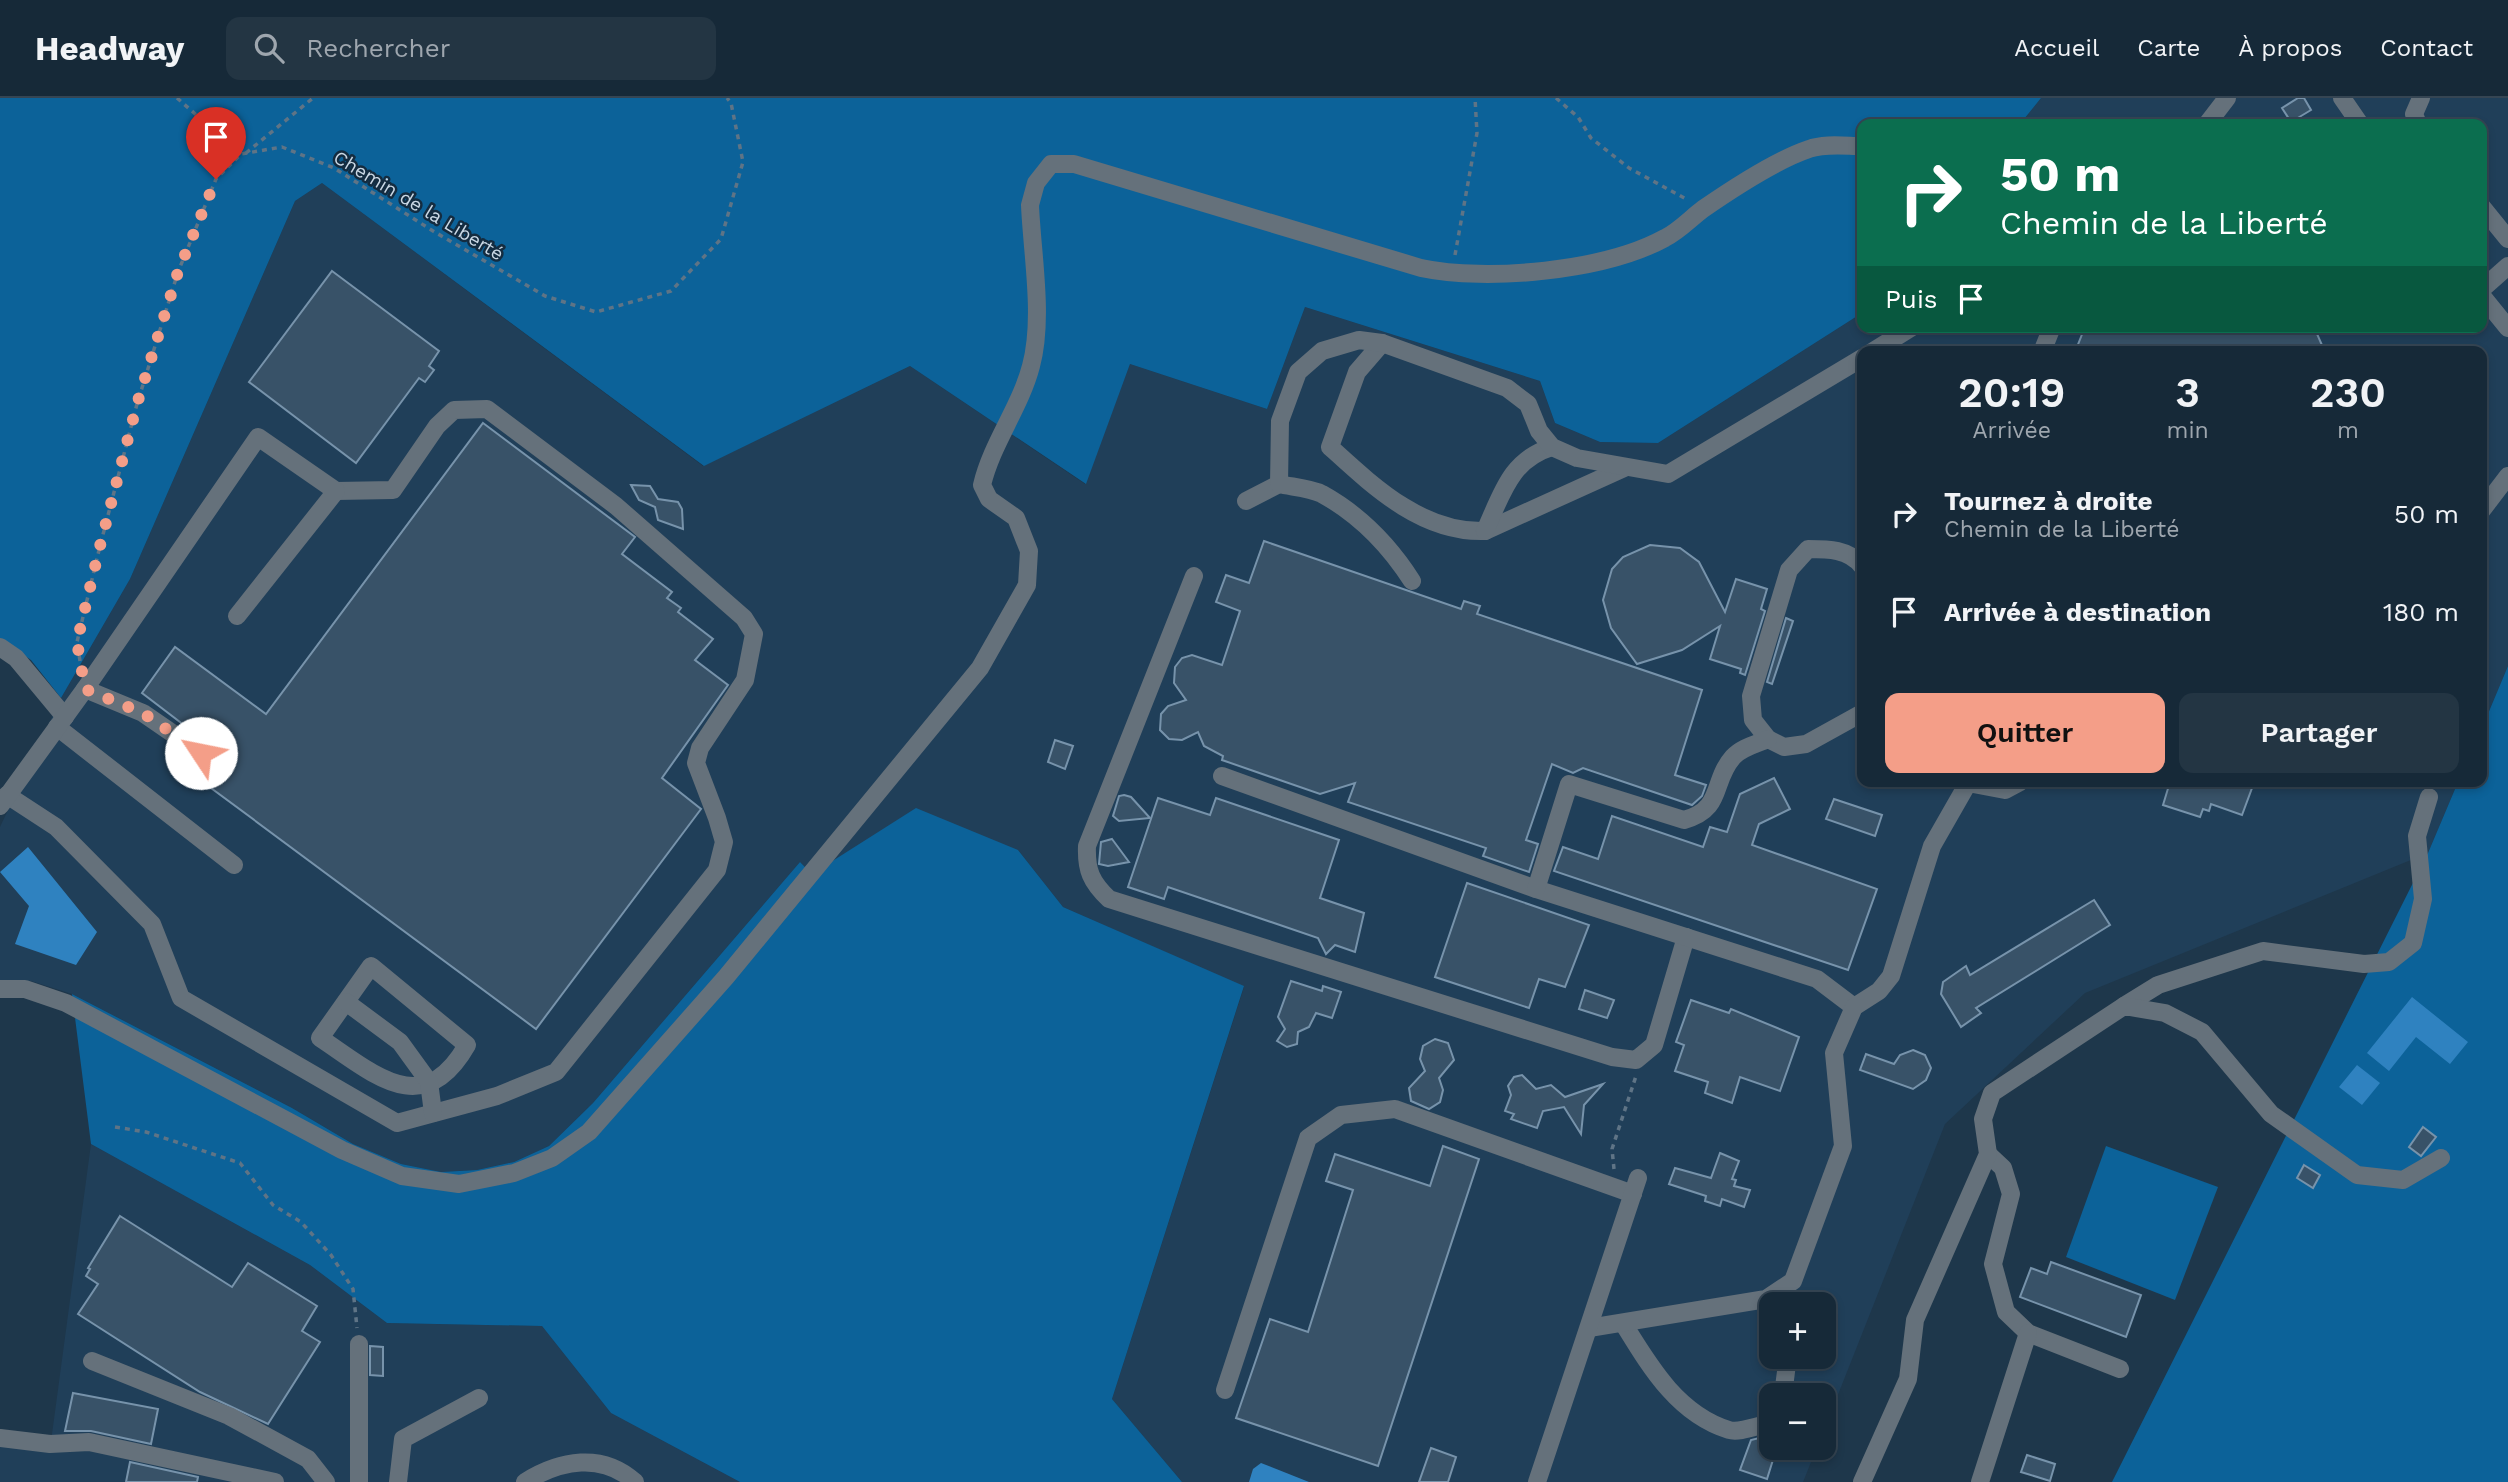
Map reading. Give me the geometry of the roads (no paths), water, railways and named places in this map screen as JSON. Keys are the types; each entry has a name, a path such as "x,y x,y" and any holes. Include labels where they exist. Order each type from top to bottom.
{"street":[{"path":"2211,119 2227,98"},
{"path":"2342,98 2357,119"},
{"path":"2416,119 2414,114 2421,98"},
{"path":"0,989 25,989 66,1003 342,1150 402,1176 458,1184 514,1174 552,1158 589,1132 726,976 850,828 980,668 1027,584 1029,551 1016,518 989,499 982,485 988,460 1031,367 1037,339 1030,205 1036,183 1051,164 1074,164 1451,274 1559,269 1634,251 1666,238 1705,208 1811,148 1857,146"},
{"path":"2487,213 2508,239"},
{"path":"2487,285 2508,267"},
{"path":"2487,302 2508,328"},
{"path":"1882,346 1902,333"},
{"path":"1279,484 1280,421 1298,372 1322,351 1360,340 1382,343 1507,388 1528,404 1539,431 1552,447 1577,458 1668,474 1857,361"},
{"path":"1382,343 1357,372 1330,447 1374,486 1414,514 1463,532 1485,531 1624,468"},
{"path":"487,409 616,506 744,618 754,634 744,680 700,748 696,763 718,818 723,842 717,870 556,1072 497,1096 397,1123 181,998 152,924 56,827 4,801 85,689 258,437 335,491 393,490 437,426 454,410 487,409"},
{"path":"1485,531 1511,475 1532,453 1552,447"},
{"path":"2487,503 2508,476"},
{"path":"1246,501 1279,484 1320,493 1369,527 1394,554 1412,581"},
{"path":"237,615 335,491"},
{"path":"1857,560 1836,549 1808,549 1789,570 1751,696 1753,720 1768,739 1784,747 1806,744 1857,716"},
{"path":"1194,576 1087,846 1087,868 1094,884 1109,899 1612,1057 1636,1060 1654,1045 1686,937"},
{"path":"0,647 25,668 61,722 234,865"},
{"path":"85,689 143,713 201,753"},
{"path":"1536,889 1569,784 1685,820 1702,815 1716,797 1731,759 1739,751 1768,739"},
{"path":"1222,776 1536,889 1817,979 1854,1007"},
{"path":"1780,1292 1793,1281 1818,1221 1843,1146 1834,1053 1854,1007 1879,991 1891,976 1932,846 1965,787"},
{"path":"1989,787 2005,790 2011,787"},
{"path":"1861,1482 1908,1380 1915,1320 1988,1154 1983,1119 1992,1093 2158,985 2263,950 2364,964 2389,962 2413,943 2423,899 2417,836 2429,797"},
{"path":"371,966 467,1045 448,1073 429,1082 402,1087 386,1082 320,1038 371,966"},
{"path":"346,1002 400,1042 429,1082 433,1113"},
{"path":"2124,1006 2165,1013 2202,1032 2271,1114 2357,1175 2403,1180 2441,1158"},
{"path":"1225,1390 1308,1138 1342,1115 1395,1109 1636,1186 1537,1482"},
{"path":"1988,1154 2003,1168 2011,1194 1993,1264 2006,1312 2028,1333 2120,1369"},
{"path":"1588,1328 1759,1303"},
{"path":"1623,1323 1660,1381 1696,1413 1731,1431 1759,1426"},
{"path":"1980,1482 2028,1333"},
{"path":"359,1344 359,1482"},
{"path":"92,1361 229,1416 308,1459 326,1482"},
{"path":"398,1482 403,1439 479,1398"},
{"path":"0,1438 50,1444 89,1442 275,1482"},
{"path":"525,1482 565,1463 597,1461 625,1472 635,1482"}]}
